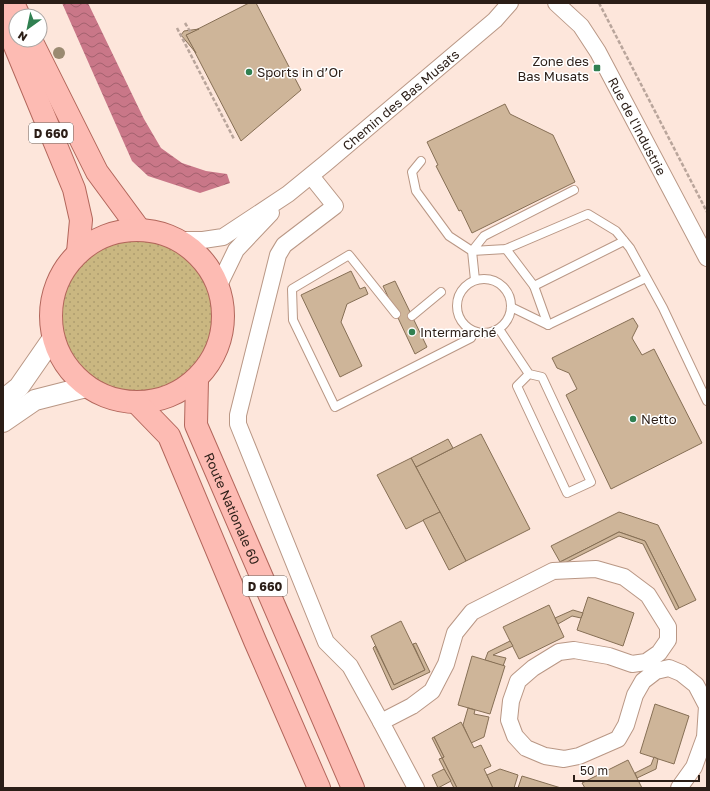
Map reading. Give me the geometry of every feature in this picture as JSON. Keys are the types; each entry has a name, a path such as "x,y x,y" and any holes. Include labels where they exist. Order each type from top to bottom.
{"main road":[{"name":"D 660","path":"3,17 74,189 81,220 78,252"},
{"name":"D 660","path":"35,48 97,172 139,229"},
{"path":"139,229 160,232 180,240 203,259 219,285 224,319 217,352 197,380 169,398 137,404 110,399 86,387 66,366 53,338 51,307 60,278 78,252 106,235 139,229"},
{"name":"Route Nationale 60","path":"197,380 196,425 353,788"},
{"name":"D 660","path":"137,404 169,436 255,641 319,788"}],"street":[{"name":"Chemin des Bas Musats","path":"180,240 203,240 223,237 288,194 495,20 510,3"},
{"name":"Rue de l'Industrie","path":"556,3 581,26 598,52 707,258"},
{"path":"311,176 334,206 284,245 278,255 240,407 238,424 326,642 350,666 416,788"},
{"name":"Chemin des Bas Musats","path":"219,285 236,250 288,194"},
{"path":"3,400 19,388 53,338"},
{"path":"3,422 35,400 86,387"},
{"path":"381,722 412,706 432,691 446,664 455,633 472,612 553,571 596,569 624,577 648,595 668,626 668,640 658,652 646,662 632,664 609,656 574,650 559,652 533,668 518,682 511,701 509,720 514,736 526,748 545,756 564,759 579,756 618,739 626,725 635,695 643,681 656,671 669,668 681,673 696,685 707,706 705,737 694,767 679,788"}],"lane":[{"path":"421,161 412,172 416,191 449,236 472,252 506,249 588,214 616,231 630,248 663,308 707,401"},
{"path":"475,280 472,252 484,236 574,190"},
{"path":"534,286 624,241"},
{"path":"506,249 534,286 548,325"},
{"path":"396,314 349,255 292,289 293,320 335,407 471,338 474,332"},
{"path":"548,325 646,278"},
{"path":"488,279 500,284 508,294 511,307 508,319 499,329 487,334 474,332 465,326 459,318 456,309 457,298 464,287 475,280 488,279"},
{"path":"412,316 442,292"},
{"path":"511,307 548,325"},
{"path":"499,329 529,374 542,377 591,482 567,493 517,386 529,374"}],"path":[{"path":"599,3 707,212"},
{"path":"185,23 191,33"},
{"path":"177,28 234,139"}],"shaded area":[{"path":"144,241 166,246 179,253 195,268 207,287 211,301 211,331 207,345 200,358 185,374 166,386 152,390 130,391 108,386 95,379 74,358 67,345 63,331 62,309 67,287 74,274 95,253 108,246 122,242"}],"water":[{"path":"62,3 88,3 144,119 161,148 182,163 206,171 227,174 230,183 200,193 148,176 132,161"}],"building":[{"name":"Sports in d’Or","path":"249,3 256,3 301,90 241,141 186,35"},
{"path":"199,29 186,35 196,53 181,35 184,31"},
{"path":"505,104 510,114 553,135 575,182 472,233 436,166 438,165 427,142"},
{"path":"351,271 360,289 365,287 368,294 347,304 341,322 362,366 340,377 301,295"},
{"name":"Intermarché","path":"395,281 427,347 415,354 383,286"},
{"name":"Netto","path":"633,318 638,326 632,338 642,355 654,349 702,443 611,489 566,395 577,389 569,373 557,368 552,358"},
{"path":"481,434 530,529 466,561 416,467"},
{"path":"448,439 453,448 416,467 411,458"},
{"path":"411,458 440,512 406,529 377,475"},
{"path":"440,512 466,561 449,570 423,520"},
{"path":"619,512 658,525 696,600 679,608 645,541 619,532 560,562 551,546"},
{"path":"619,532 645,541 679,608 676,610 643,544 619,536 561,565 560,562"},
{"path":"588,597 634,613 623,646 577,630"},
{"path":"549,605 564,637 519,659 503,627"},
{"path":"573,610 583,613 581,618 572,616 558,624 555,618"},
{"path":"401,621 425,670 394,685 371,636"},
{"path":"510,641 513,646 493,655 506,658 503,666 485,660 488,652"},
{"path":"416,643 430,672 392,690 373,648 375,646 394,685 425,670 413,644"},
{"path":"472,656 505,666 490,714 458,705"},
{"path":"655,704 689,716 674,764 640,753"},
{"path":"468,708 475,710 474,714 489,717 484,737 471,743 463,725"},
{"path":"461,722 474,748 481,745 491,766 484,769 493,788 457,788 442,758 444,757 434,737"},
{"path":"434,737 444,757 442,758 432,738"},
{"path":"654,757 658,759 656,769 637,778 635,773 651,765"},
{"path":"442,758 457,788 454,788 439,759"},
{"path":"628,760 642,788 585,788 582,783"},
{"path":"444,769 451,781 438,788 432,775"},
{"path":"500,769 518,775 514,788 493,788 487,775"},
{"path":"522,776 561,788 518,788"}],"place":[{"name":"Zone des Bas Musats","path":"597,68"},
{"name":"Sports in d’Or","path":"249,72"},
{"name":"Intermarché","path":"412,332"},
{"name":"Netto","path":"633,419"}]}
